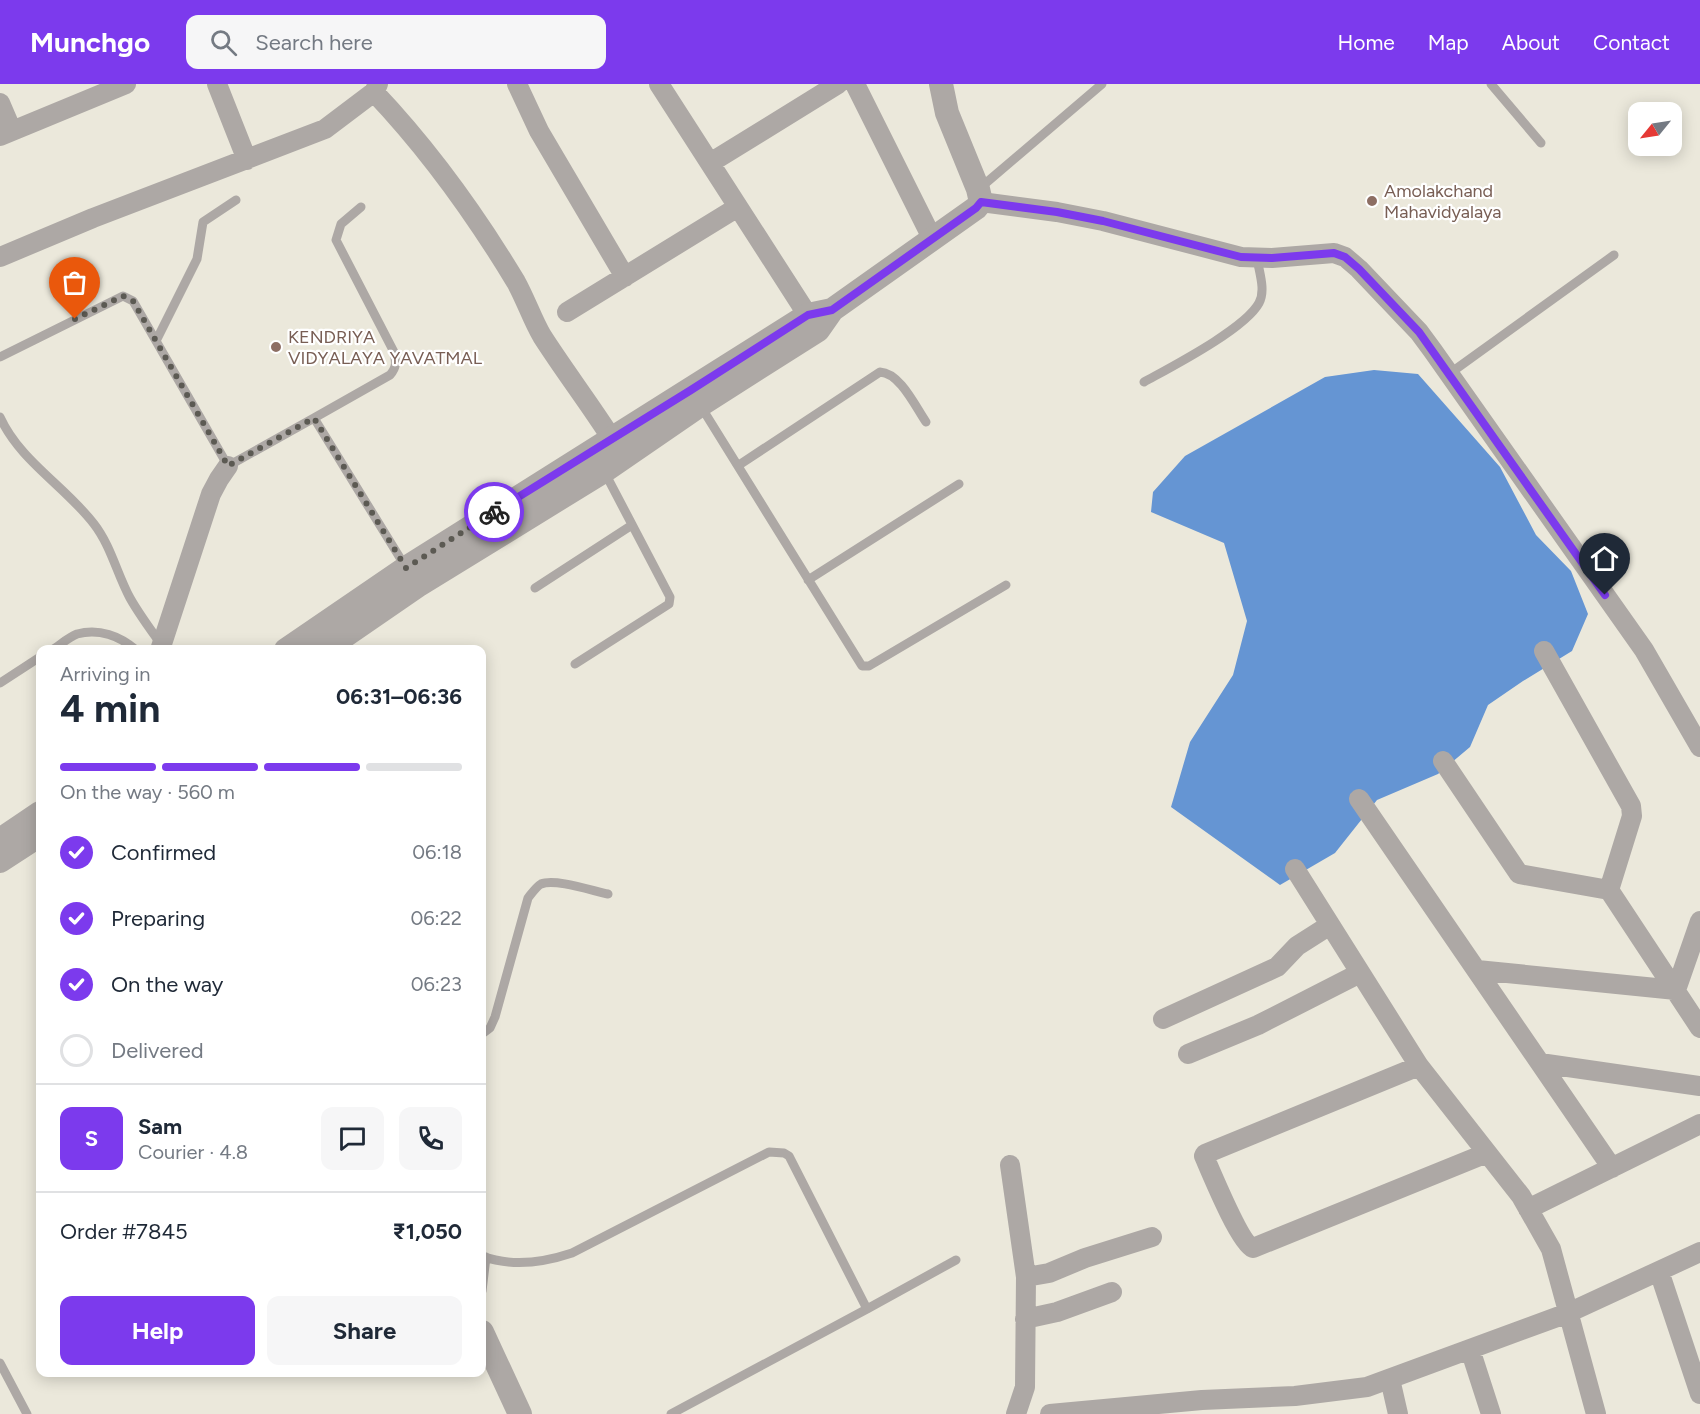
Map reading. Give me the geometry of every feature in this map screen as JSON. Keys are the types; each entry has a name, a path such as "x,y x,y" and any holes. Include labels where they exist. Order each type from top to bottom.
{"street":[{"path":"0,103 6,134 126,84"},
{"path":"217,84 247,160"},
{"path":"516,84 539,131 625,277"},
{"path":"659,84 813,323"},
{"path":"710,163 838,84"},
{"path":"855,84 932,238"},
{"path":"295,645 412,577 813,323 976,208 979,196 947,113 941,84"},
{"path":"0,257 326,129 376,88 430,156 484,230 518,286 607,454"},
{"path":"979,196 1103,221 1241,257 1334,253 1345,257 1419,332 1433,351 1644,650 1700,747"},
{"path":"567,312 738,207"},
{"path":"161,645 211,494 228,466"},
{"path":"330,645 412,577"},
{"path":"1544,651 1631,806 1632,816 1609,890"},
{"path":"1443,761 1519,874 1609,890 1700,1028"},
{"path":"1359,799 1612,1168"},
{"path":"3,844 36,816"},
{"path":"3,844 36,836"},
{"path":"1295,869 1419,1066 1521,1196 1551,1249 1596,1414"},
{"path":"1676,990 1700,921"},
{"path":"1162,1019 1277,967 1297,946 1330,925"},
{"path":"1477,970 1676,990"},
{"path":"1188,1054 1266,1021 1360,974"},
{"path":"1540,1063 1700,1086"},
{"path":"1419,1066 1205,1154 1227,1207 1247,1244 1253,1248 1487,1153"},
{"path":"1528,1209 1700,1124"},
{"path":"1010,1165 1026,1277 1025,1387 1016,1414"},
{"path":"1026,1277 1050,1273 1085,1258 1152,1237"},
{"path":"1050,1414 1202,1400 1295,1396 1367,1387 1568,1313 1700,1252"},
{"path":"1659,1271 1700,1394"},
{"path":"1026,1319 1057,1312 1113,1292"},
{"path":"486,1341 520,1414"},
{"path":"1470,1349 1491,1414"},
{"path":"1389,1378 1398,1414"}],"lane":[{"path":"979,196 1102,84"},
{"path":"1491,84 1541,143"},
{"path":"156,341 197,259 203,222 236,200"},
{"path":"0,357 123,296 133,301 228,466 390,375 395,368 394,352 336,240 342,224 360,207"},
{"path":"1449,374 1614,255"},
{"path":"1144,382 1209,345 1243,320 1259,304 1263,289 1257,258"},
{"path":"739,465 872,375 880,372 888,373 896,378 926,422"},
{"path":"696,398 860,664 866,667 1006,585"},
{"path":"0,417 8,434 19,448 80,508 101,534 130,599 159,645"},
{"path":"314,418 412,577"},
{"path":"575,663 669,604 670,597 632,525 607,454"},
{"path":"808,580 959,484"},
{"path":"535,588 632,525"},
{"path":"60,645 75,635 103,633 120,638 129,645"},
{"path":"0,683 36,660"},
{"path":"486,1032 495,1017 528,898 534,890 541,884 551,882 608,894"},
{"path":"486,1257 508,1262 533,1262 572,1253 769,1152 777,1151 789,1156 793,1162 867,1309"},
{"path":"671,1414 956,1260"},
{"path":"0,1363 27,1414"}],"water":[{"path":"1374,370 1418,374 1500,467 1536,535 1571,571 1588,614 1572,651 1488,705 1470,747 1438,774 1377,800 1335,853 1280,885 1171,807 1190,742 1233,675 1247,621 1224,543 1151,512 1153,492 1185,456 1325,377"}],"way so far":[{"path":"75,319 113,299 123,296 133,301 228,466 314,418 406,568 494,512"}],"place":[{"name":"Amolakchand Mahavidyalaya","path":"1372,201"},
{"name":"KENDRIYA VIDYALAYA YAVATMAL","path":"276,347"}],"route":[{"path":"494,512 808,315 832,310 976,208 981,202 1057,212 1103,221 1241,257 1272,258 1334,253 1345,257 1419,332 1605,595"}]}
